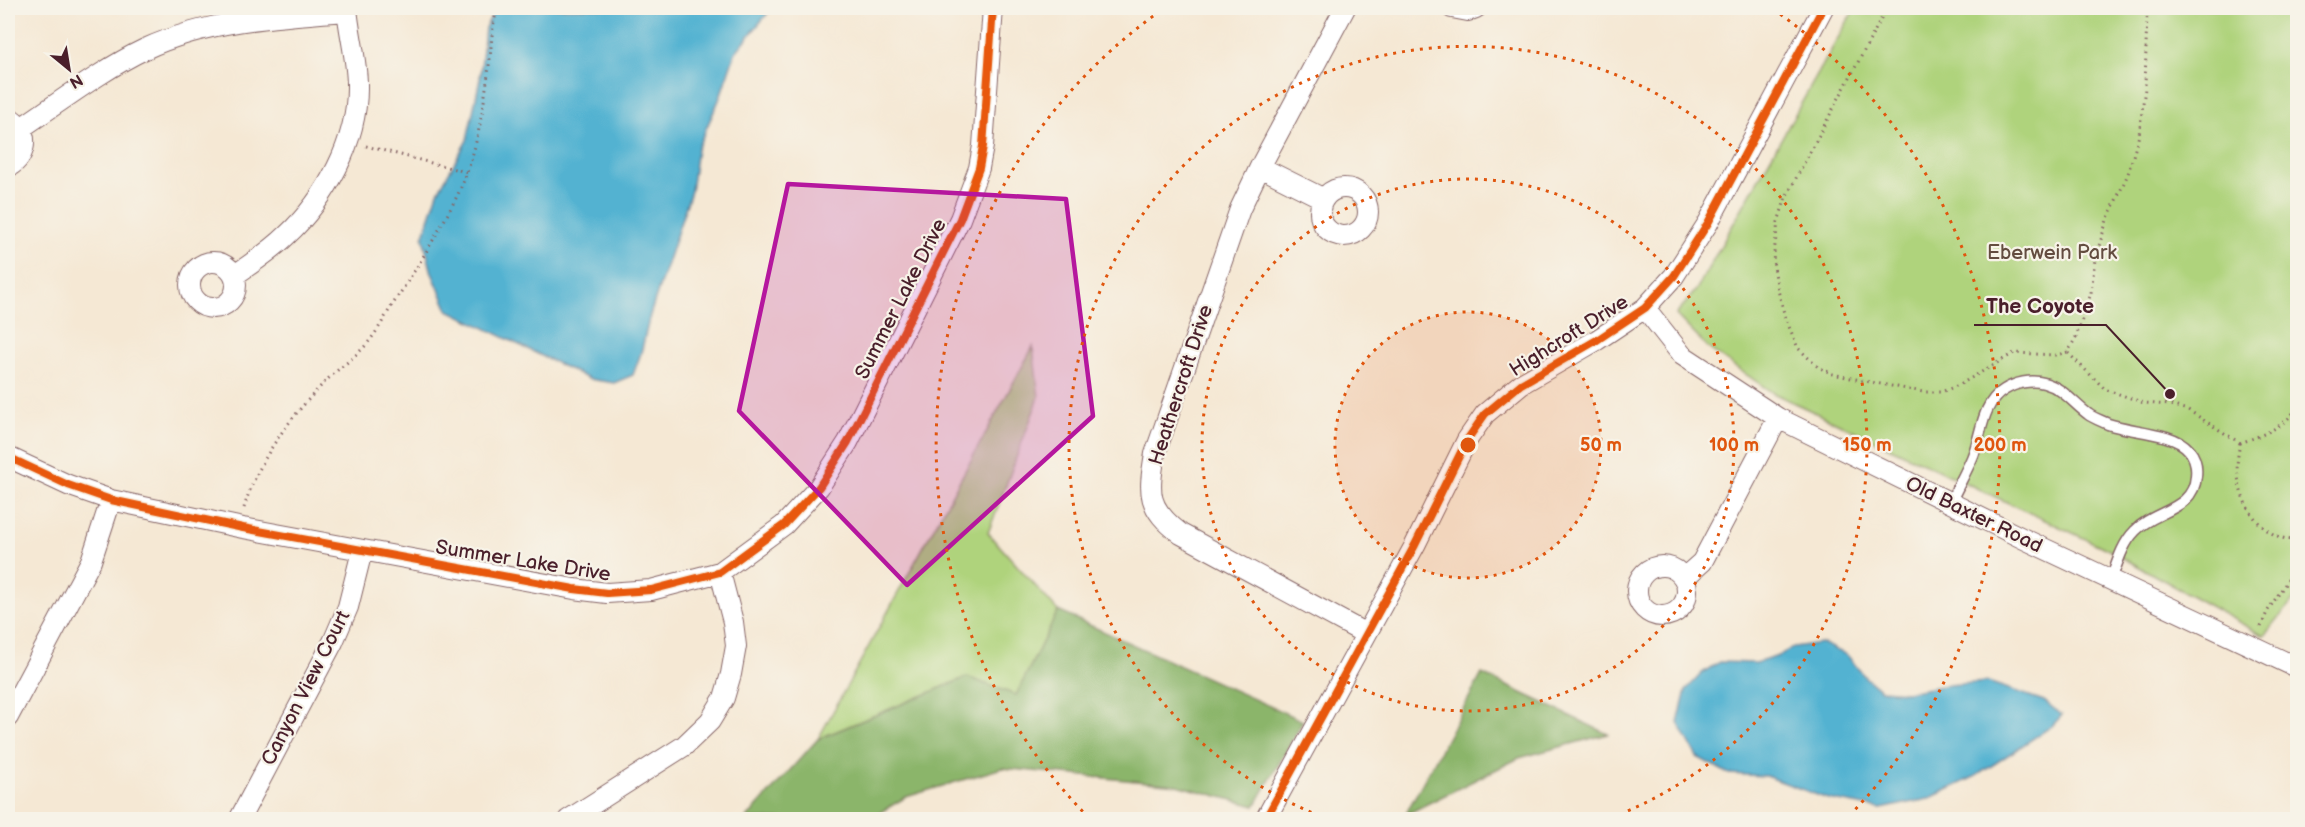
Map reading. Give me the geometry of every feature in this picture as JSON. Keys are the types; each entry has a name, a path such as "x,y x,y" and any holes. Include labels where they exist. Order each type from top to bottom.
{"street":[{"name":"Summer Lake Drive","path":"8,457 68,485 111,500 362,551 574,589 607,593 651,590 720,572 783,525 819,487 848,442 960,219 979,168 983,146 993,8"},
{"name":"Heathercroft Drive","path":"1344,8 1240,209 1155,454 1150,483 1152,501 1166,523 1181,534 1365,634"},
{"path":"1452,8 1468,11 1476,8"},
{"name":"Highcroft Drive","path":"1265,819 1415,545 1467,440 1485,414 1521,384 1597,340 1645,308 1674,276 1708,223 1823,8"},
{"path":"8,167 14,164 23,151 25,141 14,122 144,50 183,34 227,25 347,9 357,85 354,122 345,147 318,200 304,218 285,238 235,275"},
{"path":"1260,167 1324,199"},
{"name":"Old Baxter Road","path":"1645,308 1682,355 1778,418 1950,503 2298,668"},
{"path":"1684,578 1702,562 1778,418"},
{"path":"8,717 90,561 111,500"},
{"name":"Canyon View Court","path":"238,819 333,642 348,607 362,551"},
{"path":"568,819 684,746 710,721 724,698 736,646 733,622 720,572"}],"lane":[{"path":"1950,503 1973,456 1989,405 2004,390 2025,382 2053,385 2088,415 2108,424 2167,437 2189,449 2196,463 2196,478 2191,494 2181,505 2162,513 2135,530 2126,544 2111,580"}],"path":[{"path":"244,508 250,486 289,424 330,378 365,346 380,327 455,201 476,145 493,25 498,8"},
{"path":"1887,8 1786,197 1778,222 1773,261 1785,317 1798,348 1818,367 1833,374 1923,392 1941,393 2014,353 2056,355 2068,352 2076,337 2091,293 2095,259 2107,220 2128,174 2139,135 2145,88 2147,8"},
{"path":"364,145 466,172"},
{"path":"2068,352 2105,389 2144,403 2170,405 2188,410 2240,443"},
{"path":"2240,443 2273,432 2298,406"},
{"path":"2240,443 2238,477 2249,512 2264,528 2276,536 2298,540"},
{"path":"2262,627 2267,612 2298,564"}],"highlighted area":[{"path":"788,184 1066,199 1093,416 907,585 739,411"}],"green space":[{"name":"Eberwein Park","path":"1855,8 2297,8 2297,596 2264,636 2107,549 1773,393 1708,348 1676,315 1696,290"},
{"path":"1033,347 1039,397 988,533 1058,611 1016,696 967,677 818,739"},
{"path":"1058,611 1303,721 1255,806 1177,785 1002,768 906,797 869,819 746,819 818,739 967,677 1016,695"},
{"path":"1482,674 1608,734 1519,758 1405,815"}],"water":[{"path":"496,8 772,8 735,53 719,100 697,149 691,191 650,315 633,375 614,383 589,379 448,310 432,273 423,238 438,192 467,140 480,79 485,28"},
{"path":"1821,643 1847,655 1865,677 1881,690 1906,692 1948,685 1988,682 2044,701 2062,715 2052,726 1976,776 1928,799 1881,809 1828,799 1766,776 1729,774 1697,757 1678,723 1686,690 1702,673 1719,662 1756,663 1778,656 1794,647"}],"cycle path":[{"path":"8,457 68,485 111,500 243,528 574,589 607,593 651,590 720,572 784,525 819,487 848,442 960,219 979,168 983,146 993,8"},
{"path":"1265,820 1415,545 1467,440 1485,414 1521,384 1597,340 1645,308 1674,276 1708,223 1823,8"}],"place":[{"name":"The Coyote","path":"2170,394"}]}
